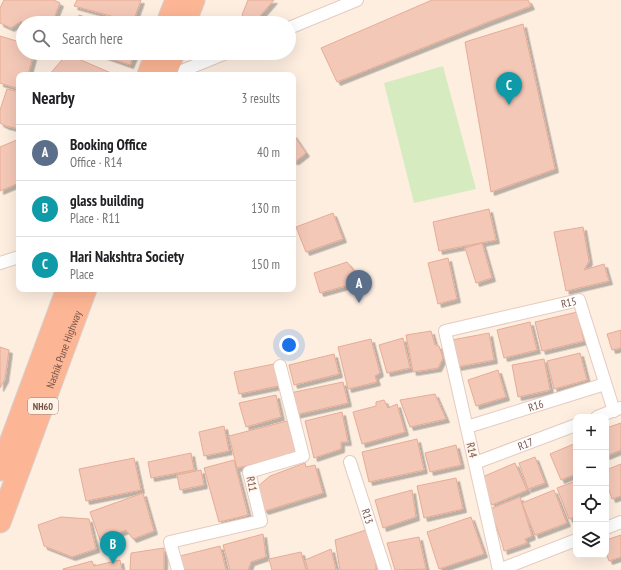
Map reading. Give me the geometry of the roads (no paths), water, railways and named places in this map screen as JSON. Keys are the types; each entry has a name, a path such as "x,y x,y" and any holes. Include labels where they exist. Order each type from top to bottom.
{"highway":[{"path":"170,16 176,0"},
{"path":"188,16 194,0"},
{"path":"149,72 153,60"},
{"path":"166,72 171,60"},
{"name":"Nashik Pune Highway","path":"0,470 66,292"},
{"name":"Nashik Pune Highway","path":"0,522 85,292"}],"street":[{"path":"296,25 357,0"},
{"path":"179,72 209,60"},
{"path":"0,263 16,258"},
{"name":"R15","path":"445,331 579,300 605,384 617,409"},
{"name":"R14","path":"445,331 475,463 502,569"},
{"name":"R11","path":"178,570 170,542 261,521 249,472 303,456 280,366"},
{"name":"R16","path":"467,427 605,384"},
{"path":"604,414 617,409"},
{"name":"R17","path":"475,463 573,426"},
{"name":"R13","path":"350,462 385,570"},
{"path":"609,527 621,522"},
{"path":"502,569 573,541"}],"place":[{"name":"Hari Nakshtra Society","path":"509,105"},
{"name":"Booking Office","path":"359,303"},
{"name":"glass building","path":"113,564"}]}
